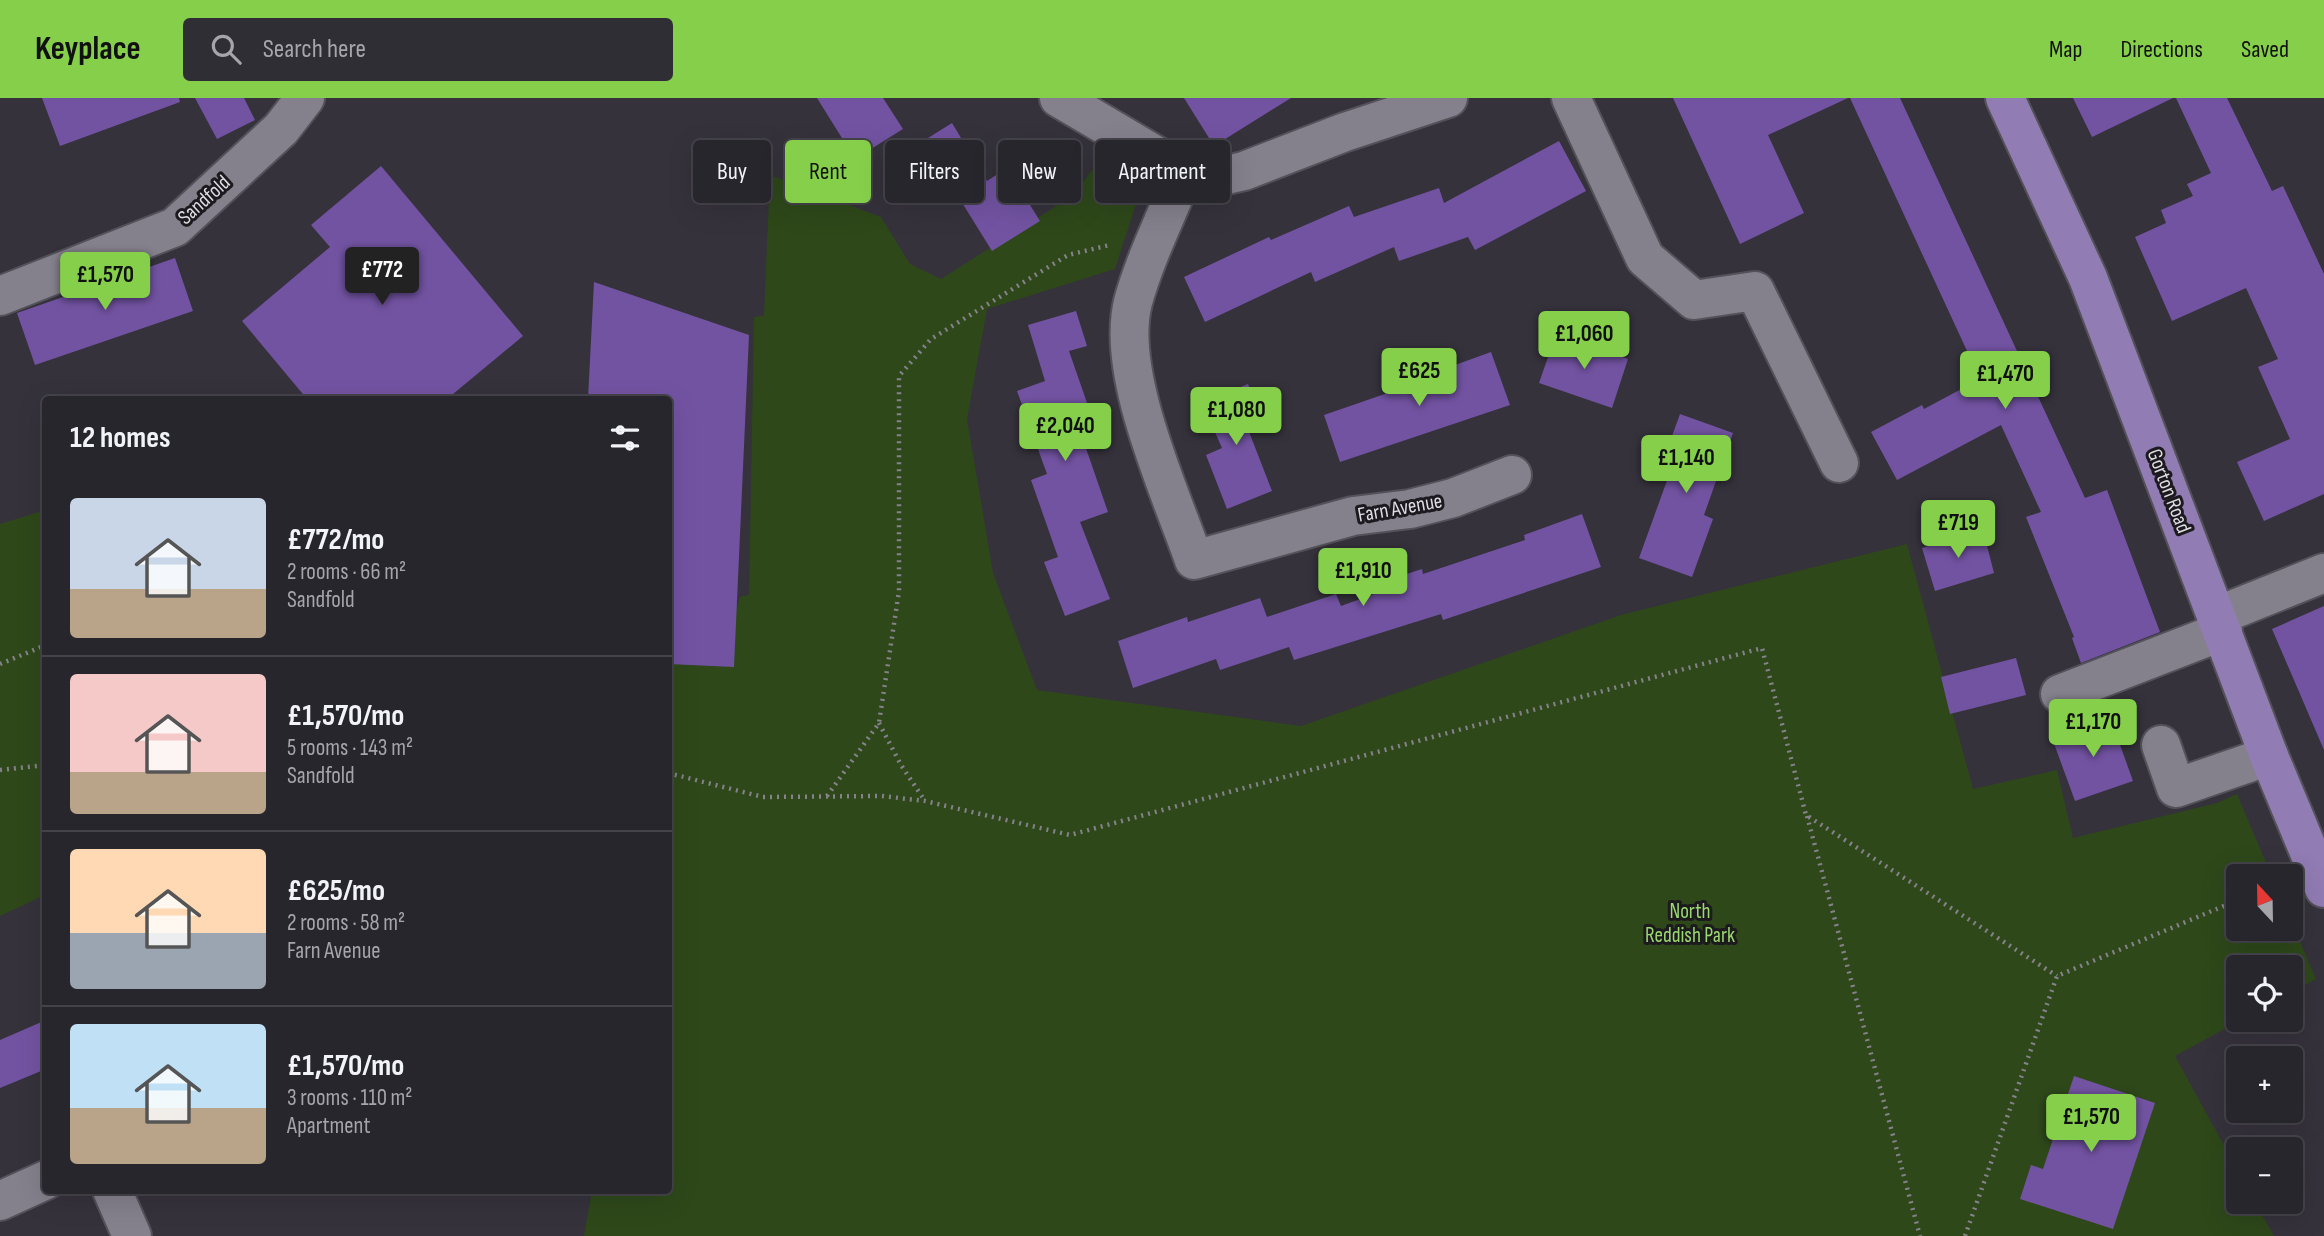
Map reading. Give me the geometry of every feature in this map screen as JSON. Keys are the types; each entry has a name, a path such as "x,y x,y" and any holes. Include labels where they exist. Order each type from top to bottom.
{"main road":[{"name":"Gorton Road","path":"2005,98 2088,278 2269,756 2324,888"}],"street":[{"name":"Sandfold","path":"0,296 175,227 281,129 305,98"},
{"path":"1059,98 1130,140"},
{"path":"1230,175 1244,172 1345,132 1448,98"},
{"path":"1571,98 1645,258 1694,300 1755,291 1839,463"},
{"name":"Farn Avenue","path":"1172,203 1133,303 1128,343 1130,365 1194,560 1353,516 1410,509 1453,498 1512,475"},
{"path":"2060,694 2220,624 2324,573"},
{"path":"2161,746 2176,788 2269,756"},
{"path":"0,1200 42,1182"},
{"path":"114,1194 132,1236"}],"path":[{"path":"827,797 879,723 899,591 899,376 931,339 1068,255 1159,234"},
{"path":"0,664 42,647"},
{"path":"672,774 763,797 882,796 925,801 1070,835 1762,648 1920,1236"},
{"path":"879,723 901,765 925,801"},
{"path":"0,770 42,765"},
{"path":"1806,815 2057,976"},
{"path":"1965,1236 2057,976 2226,905"}],"green space":[{"name":"North Reddish Park","path":"1095,167 1095,203 1136,203 1115,269 987,309 967,419 993,573 1037,690 1301,726 1621,615 1907,544 1973,789 2057,770 2073,838 2217,803 2237,794 2267,864 2226,864 2226,942 2300,942 2316,979 2303,986 2303,955 2226,955 2226,1028 2175,1056 2226,1149 2226,1214 2262,1214 2274,1236 584,1236 591,1194 672,1194 672,650 727,632 740,597 749,595 754,317 764,316 771,175 785,181 785,203 844,203 881,217 910,264 941,279 1061,203 1081,203 1081,185"},
{"path":"42,511 42,896 0,916 0,524"}],"building":[{"path":"42,98 179,98 180,102 60,146"},
{"path":"195,98 244,98 255,120 217,139"},
{"path":"817,98 883,98 903,129 871,149 871,140 843,140"},
{"path":"1184,98 1291,98 1224,140 1210,140"},
{"path":"1673,98 1848,98 1768,135 1804,213 1740,244"},
{"path":"1850,98 1900,98 2085,498 2107,490 2160,632 2081,663 2072,638 2074,637 2026,517 2041,512 2001,425 1897,480 1871,432 1922,405 1924,409 1980,379"},
{"path":"2073,98 2173,98 2092,137"},
{"path":"2176,98 2227,98 2272,191 2283,186 2324,274 2324,494 2264,521 2237,462 2290,439 2258,367 2278,359 2246,288 2172,321 2135,237 2166,223 2161,210 2193,196 2187,184 2211,173"},
{"path":"952,123 962,140 925,140"},
{"path":"1559,141 1586,191 1475,250 1468,237 1399,261 1394,247 1315,282 1311,272 1205,322 1184,277 1269,237 1271,240 1349,206 1354,217 1439,188 1444,203"},
{"path":"381,166 523,336 451,396 304,396 242,321 330,247 311,225"},
{"path":"998,174 998,203 1029,203 1040,221 992,251 962,203 984,203 984,176 987,181"},
{"path":"175,258 193,311 35,365 17,313"},
{"path":"594,282 749,335 734,667 672,664 672,396 588,396"},
{"path":"1076,311 1087,346 1069,351 1094,423 1079,428 1108,512 1080,522 1110,599 1065,616 1044,562 1058,557 1031,480 1047,474 1017,391 1045,381 1028,325"},
{"path":"1556,334 1628,359 1612,408 1539,383"},
{"path":"1491,352 1510,405 1340,462 1324,415 1434,377 1433,373"},
{"path":"1248,384 1263,418 1246,424 1272,491 1227,509 1206,455 1222,448 1202,403"},
{"path":"1680,414 1733,433 1704,515 1713,519 1692,577 1639,558 1669,475 1659,472"},
{"path":"1582,514 1601,567 1443,620 1441,614 1294,660 1289,647 1220,670 1216,659 1133,688 1118,641 1187,617 1188,622 1260,598 1267,617 1336,594 1341,606 1385,590 1382,582 1422,569 1423,574 1525,540 1524,535"},
{"path":"1983,530 1994,573 1935,591 1922,548"},
{"path":"2324,606 2324,750 2272,629"},
{"path":"2016,658 2026,695 1950,714 1941,677"},
{"path":"2110,717 2133,781 2075,801 2052,738"},
{"path":"42,1022 42,1071 0,1088 0,1040"},
{"path":"2074,1076 2155,1103 2113,1229 2020,1199 2031,1165 2043,1169"}]}
